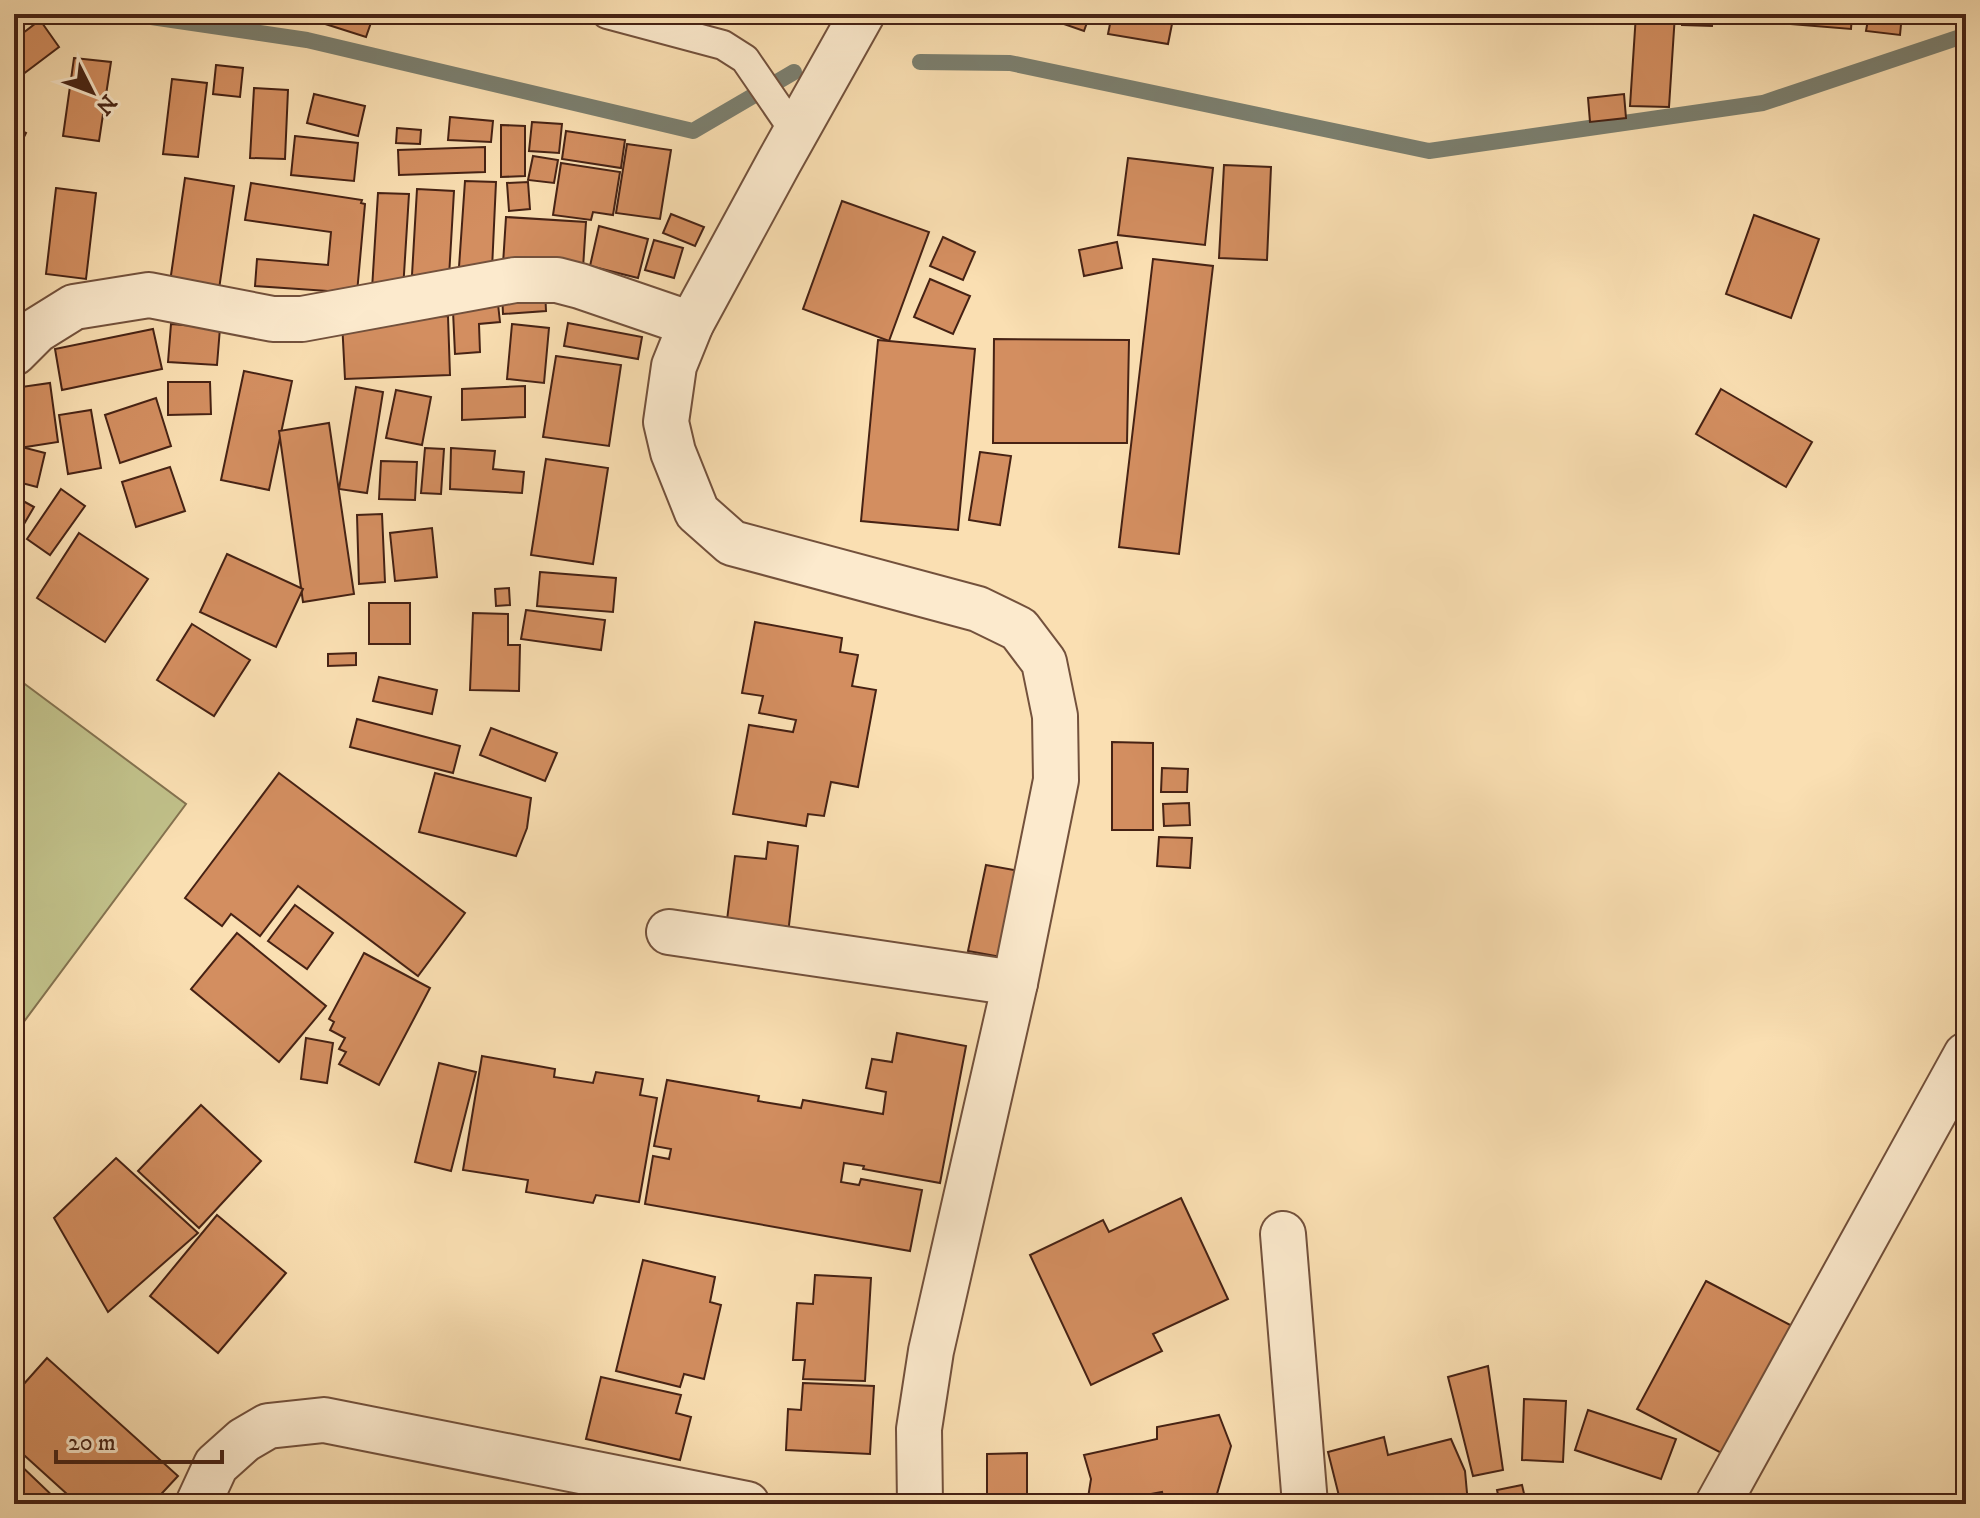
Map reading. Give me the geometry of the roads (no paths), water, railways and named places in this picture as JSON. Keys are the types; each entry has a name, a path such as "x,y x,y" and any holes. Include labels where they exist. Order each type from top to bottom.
{"street":[{"path":"862,14 691,324 674,366 666,422 673,452 697,512 732,543 978,609 1019,629 1044,662 1055,716 1056,780 1015,983 931,1351 919,1429 920,1504"},
{"path":"14,353 37,330 74,307 149,295 273,319 302,319 515,280 557,280 691,324"},
{"path":"669,932 1015,983"},
{"path":"1718,1504 1966,1055"},
{"path":"1283,1234 1305,1504"},
{"path":"198,1504 216,1465 244,1440 268,1426 324,1420 747,1504"}],"lane":[{"path":"607,14 723,45 745,59 795,132"}],"waterway":[{"path":"131,14 307,40 693,131 794,72"},
{"path":"920,62 1010,63 1429,151 1763,103 1966,35"}]}
